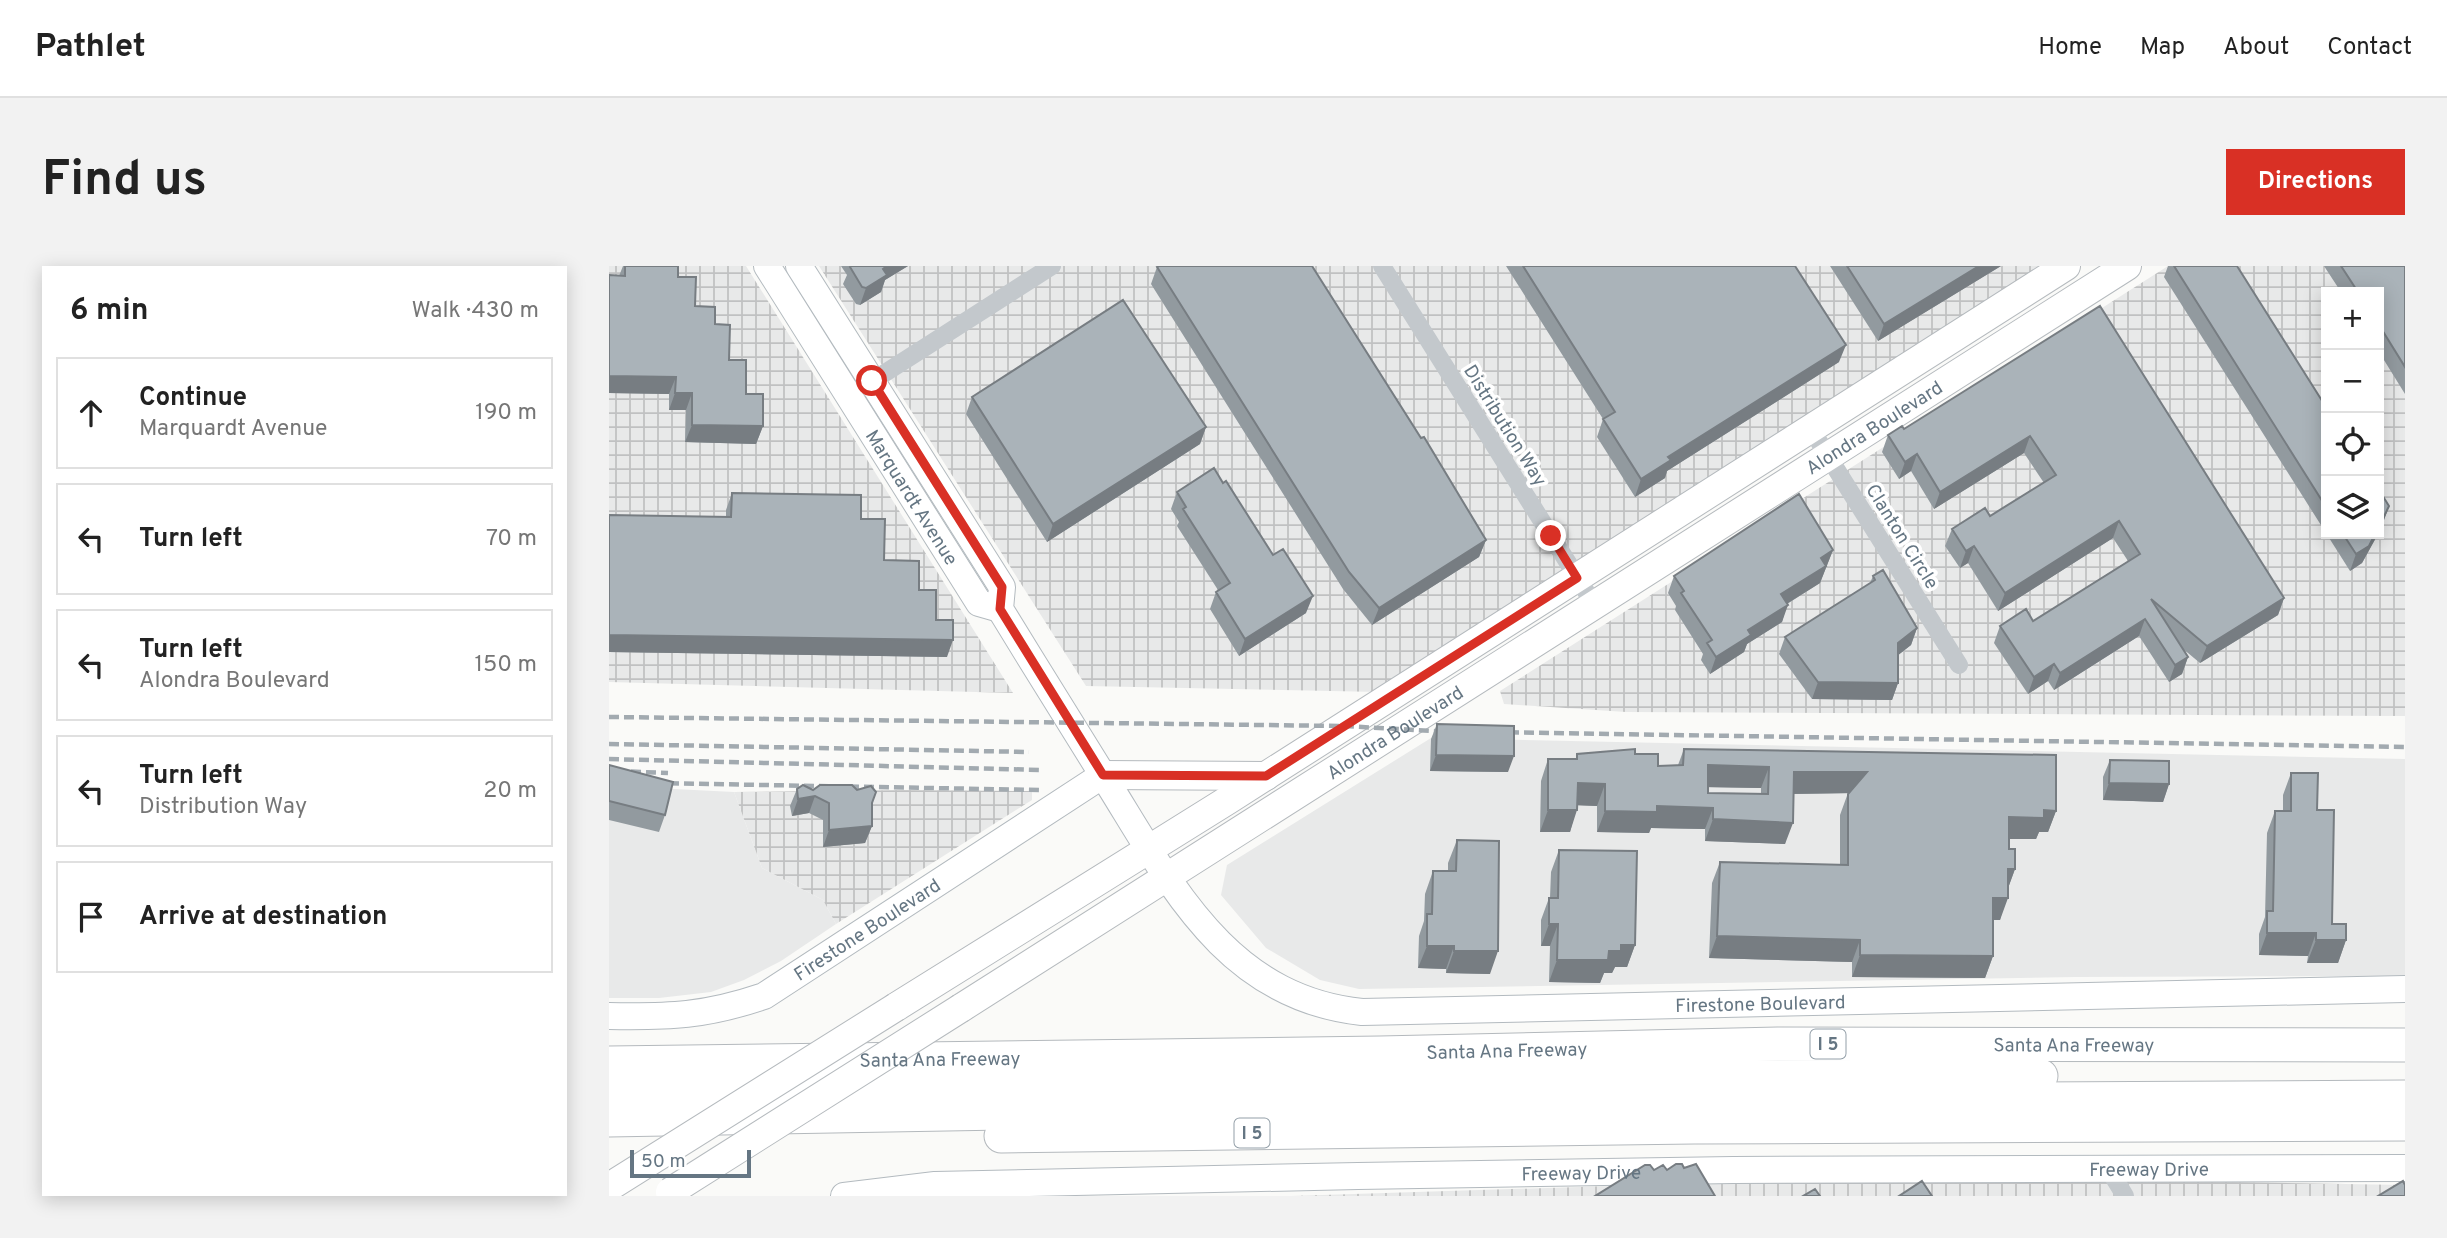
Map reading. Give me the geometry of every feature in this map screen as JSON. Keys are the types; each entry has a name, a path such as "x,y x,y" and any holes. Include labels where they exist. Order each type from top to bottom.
{"highway":[{"path":"2276,1045 2405,1031"},
{"name":"Santa Ana Freeway","path":"609,1063 1380,1053 1778,1044 2405,1045"},
{"path":"609,1092 1770,1076 2405,1075"},
{"path":"609,1119 1711,1101 2405,1097"},
{"name":"I 5","path":"609,1141 1694,1127 2405,1124"},
{"path":"2211,1125 2405,1137"}],"main road":[{"name":"Alondra Boulevard","path":"609,1187 1266,776 2066,266"},
{"name":"Alondra Boulevard","path":"667,1194 2127,266"},
{"path":"1103,775 1266,776"}],"street":[{"name":"Marquardt Avenue","path":"767,266 979,603 1000,609"},
{"name":"Marquardt Avenue","path":"799,266 1002,587 1000,609 1167,878"},
{"path":"849,396 1052,266"},
{"name":"Distribution Way","path":"1382,266 1595,606"},
{"name":"Clanton Circle","path":"1811,429 1959,665"},
{"name":"Firestone Boulevard","path":"609,1016 680,1017 729,1007 764,996 1103,775"},
{"name":"Firestone Boulevard","path":"1167,878 1210,934 1233,957 1259,976 1309,1002 1362,1012 2405,989"},
{"path":"2108,1168 2125,1196"},
{"name":"Freeway Drive","path":"844,1196 935,1185 1364,1186 2108,1168 2405,1168"}],"shaded area":[{"path":"609,266 746,266 1013,693 609,682"},
{"path":"819,266 2043,266 1379,692 1086,686"},
{"path":"2168,266 2405,266 2405,716 1626,712 1504,704 1500,691"},
{"path":"1431,738 2405,759 2405,976 2075,977 1359,989 1320,980 1266,948 1221,895 1227,865"},
{"path":"609,780 634,787 734,792 762,868 823,900 836,924 781,961 744,980 711,992 659,998 609,998"},
{"path":"1032,791 1032,800 836,924 823,900 762,868 734,792"},
{"path":"2180,1181 2405,1185 2405,1196 1291,1196 1672,1184"}],"building":[{"path":"625,266 678,266 678,277 696,277 695,306 715,307 715,324 730,325 729,360 746,360 746,394 763,394 763,426 692,425 692,393 675,393 676,377 609,376 609,275 625,276"},
{"path":"851,266 887,266 883,269 887,275 866,288 862,287"},
{"path":"1312,266 1421,438 1424,437 1486,540 1379,608 1349,572 1157,267"},
{"path":"1523,266 1795,266 1846,345 1668,457 1671,460 1641,479 1603,419 1615,412"},
{"path":"1847,266 1979,266 1884,324"},
{"path":"2174,266 2237,266 2321,399 2321,499"},
{"path":"2341,266 2405,266 2405,367 2384,333 2384,287 2355,287"},
{"path":"1123,300 1206,427 1053,524 972,397"},
{"path":"2100,306 2284,598 2207,646 2151,599 2188,657 2175,665 2145,619 2060,673 2054,664 2034,677 2000,626 2026,609 2033,621 2140,554 2119,521 2005,593 1974,546 1966,551 1952,529 1985,508 1990,516 2056,475 2030,436 1940,492 1917,454 1905,462 1888,435 1902,426 1904,429"},
{"path":"1214,468 1223,483 1226,481 1273,555 1283,549 1313,596 1245,639 1216,592 1230,583 1183,509 1186,507 1177,492"},
{"path":"732,493 861,495 861,519 885,519 884,560 919,561 919,590 936,590 936,620 953,620 953,640 609,635 609,515 731,517"},
{"path":"1799,494 1833,550 1821,558 1826,566 1781,594 1788,605 1748,630 1751,635 1716,657 1707,643 1712,640 1681,593 1684,591 1674,576"},
{"path":"2384,498 2389,506 2384,516"},
{"path":"2346,539 2372,539 2369,546 2356,554"},
{"path":"1883,570 1917,628 1898,643 1898,683 1818,682 1785,637 1875,580 1873,576"},
{"path":"1437,724 1514,726 1514,756 1436,755"},
{"path":"1635,749 1635,754 1658,754 1658,766 1683,765 1684,749 2056,755 2056,811 2044,810 2044,818 2009,817 2009,849 2015,849 2015,869 2008,869 2008,898 1993,898 1993,956 1860,955 1860,940 1717,936 1720,862 1848,865 1848,794 1867,772 1794,772 1793,823 1713,819 1713,808 1657,806 1657,812 1605,811 1605,784 1578,783 1577,810 1548,810 1548,759 1577,759 1577,754","holes":["1708,765 1769,767 1768,794 1708,793"]},
{"path":"2110,760 2169,761 2169,784 2109,783"},
{"path":"609,765 673,782 665,815 609,801"},
{"path":"2291,773 2318,773 2317,810 2334,810 2332,924 2346,924 2346,940 2316,940 2316,933 2267,933 2267,911 2273,911 2275,811 2291,811"},
{"path":"803,785 813,790 820,785 852,785 857,790 871,786 876,792 872,803 872,826 829,830 829,803 815,796 798,799 797,789"},
{"path":"1457,840 1499,841 1498,951 1454,951 1454,946 1427,946 1427,914 1432,914 1433,871 1456,871"},
{"path":"1559,850 1637,851 1635,945 1621,945 1621,951 1609,951 1608,960 1557,960 1558,924 1549,924 1549,898 1558,898"},
{"path":"1676,1164 1682,1164 1684,1168 1696,1164 1715,1196 1595,1196 1645,1165 1650,1165 1654,1170 1663,1165 1667,1170"},
{"path":"1922,1181 1932,1196 1899,1196"},
{"path":"2403,1181 2405,1196 2378,1196"},
{"path":"1815,1189 1820,1196 1803,1196"}],"railway":[{"path":"609,717 1344,726 1452,732"},
{"path":"1494,732 2405,747"},
{"path":"609,744 1029,752"},
{"path":"609,759 1041,770"},
{"path":"616,771 668,773"},
{"path":"654,783 1040,790"}],"route":[{"path":"872,381 1002,587 1000,609 1103,775 1266,776 1577,578 1551,536"}]}
